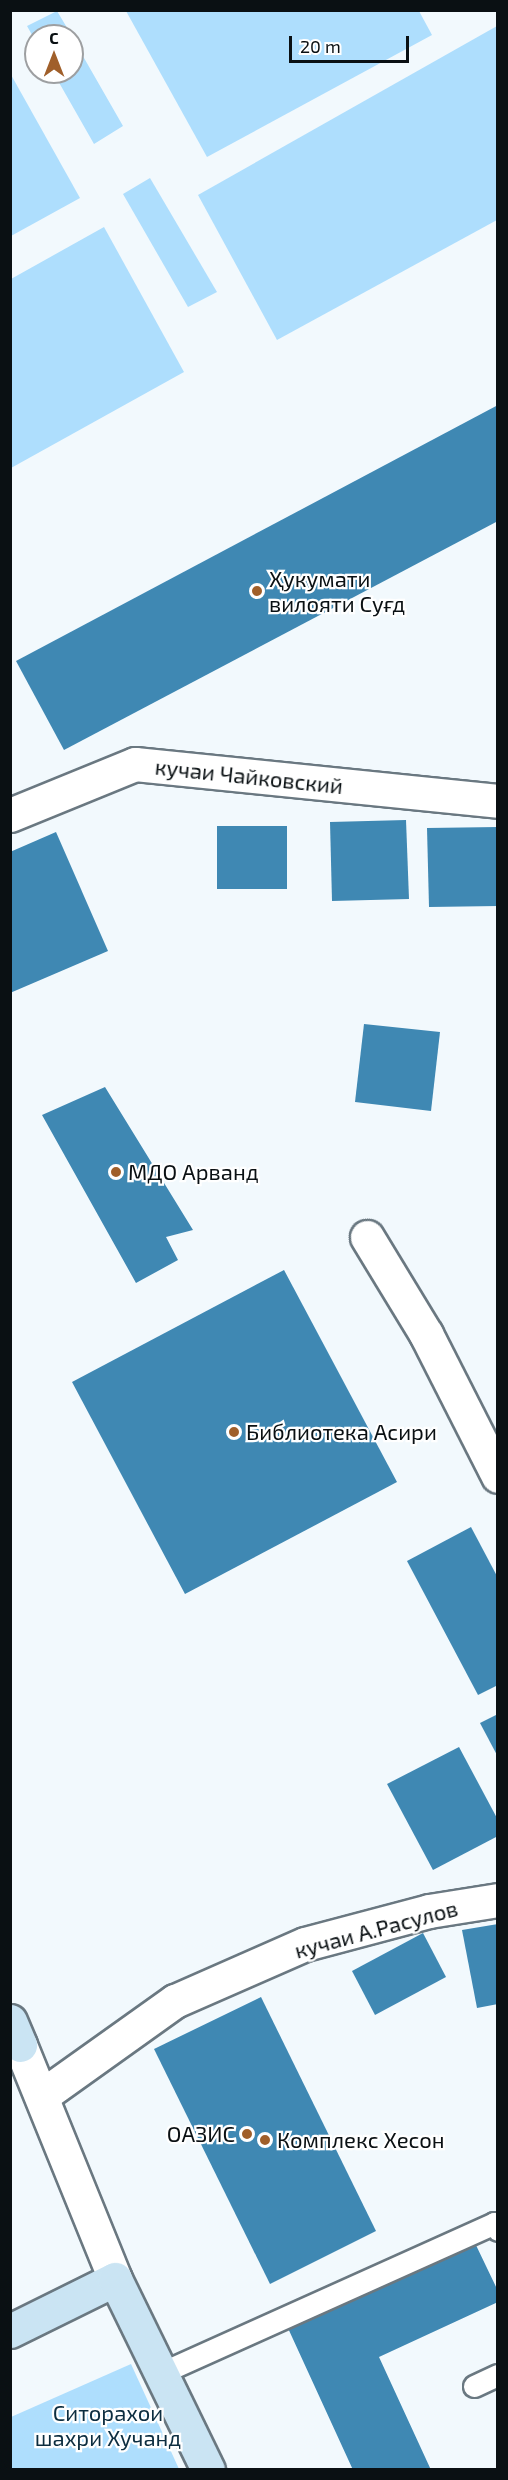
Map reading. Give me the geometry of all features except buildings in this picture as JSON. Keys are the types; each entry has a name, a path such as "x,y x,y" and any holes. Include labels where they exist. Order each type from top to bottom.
{"street":[{"name":"кучаи Чайковский","path":"10,815 135,764 498,801"},
{"path":"367,1237 426,1334 498,1476"},
{"name":"кучаи А.Расулов","path":"43,2095 175,2001 305,1944 429,1911 498,1900"},
{"path":"16,2033 43,2095 115,2278 208,2469"},
{"path":"10,2331 115,2278"}],"lane":[{"path":"161,2373 494,2223 498,2230"},
{"path":"474,2386 498,2375"}],"green space":[{"path":"57,11 65,24 31,24"},
{"path":"126,11 419,11 432,35 207,157"},
{"path":"497,26 497,220 277,340 198,195"},
{"path":"84,58 123,126 94,144 60,84 84,84"},
{"path":"10,73 80,198 11,236 10,236"},
{"path":"150,178 217,292 188,307 123,194"},
{"path":"104,227 184,372 11,468 11,279"},
{"name":"Ситорахои шахри Хучанд","path":"131,2364 179,2469 11,2469 11,2417"}],"place":[{"name":"Ҳукумати вилояти Суғд","path":"257,591"},
{"name":"МДО Арванд","path":"116,1172"},
{"name":"Библиотека Асири","path":"234,1432"},
{"name":"ОАЗИС","path":"247,2134"},
{"name":"Комплекс Хесон","path":"265,2140"}]}
